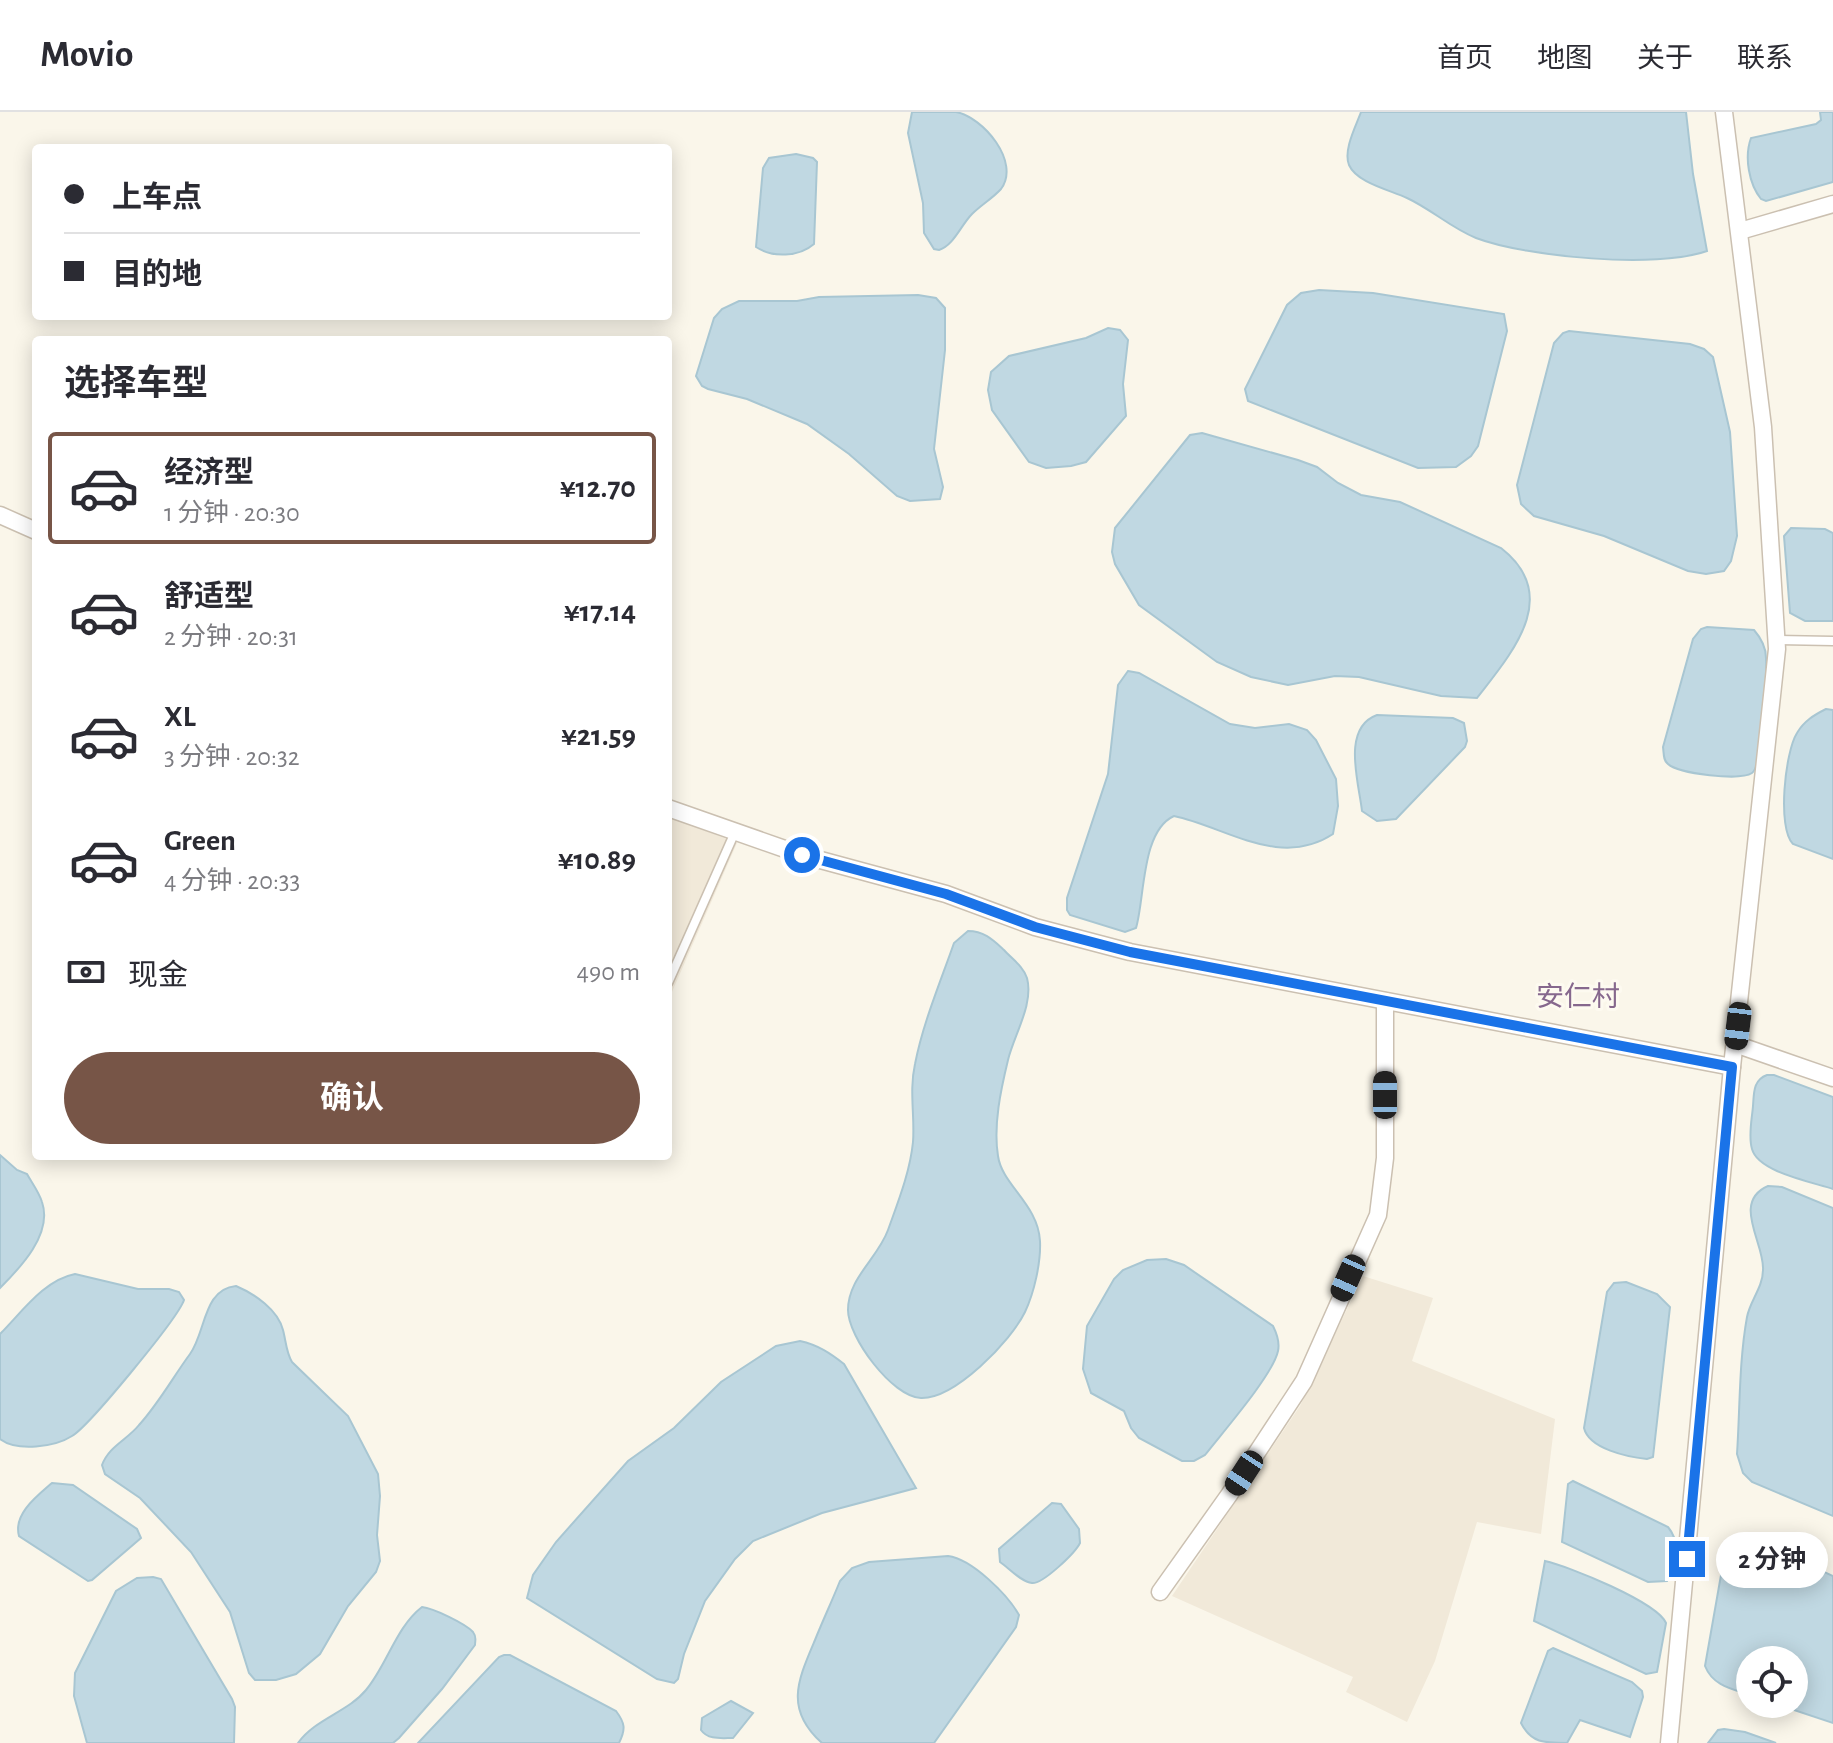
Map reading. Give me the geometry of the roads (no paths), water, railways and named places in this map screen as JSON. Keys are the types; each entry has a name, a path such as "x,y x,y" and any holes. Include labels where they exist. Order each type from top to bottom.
{"street":[{"path":"1669,1743 1732,1067 1776,640 1763,427 1724,112"},
{"path":"1740,231 1833,204"},
{"path":"0,515 32,529"},
{"path":"672,809 802,855 946,894 1020,922 1080,940 1732,1067"},
{"path":"1160,1592 1304,1381 1378,1215 1385,1158 1385,1001"},
{"path":"1735,1044 1833,1078"}],"lane":[{"path":"1776,640 1833,641"},
{"path":"672,974 735,832"}],"water":[{"path":"912,112 956,112 967,116 996,142 1006,166 1006,178 1001,189 972,214 949,244 939,250 934,249 924,233 923,203 908,133"},
{"path":"1361,112 1686,112 1707,251 1685,256 1625,260 1526,251 1476,238 1416,202 1366,181 1353,171 1348,152"},
{"path":"1820,112 1833,112 1833,182 1766,201 1761,199 1753,186 1749,170 1751,138 1816,124 1821,120"},
{"path":"796,154 817,162 814,244 794,254 763,251 756,247 763,168 769,158"},
{"path":"1319,290 1373,293 1504,314 1507,331 1478,446 1471,456 1456,467 1418,468 1248,401 1245,389 1287,305 1301,293"},
{"path":"918,295 936,298 945,308 945,350 934,449 943,487 940,499 910,501 897,496 849,454 807,424 747,399 708,389 696,376 714,318 722,309 739,301"},
{"path":"1108,328 1120,330 1128,340 1123,384 1126,416 1086,462 1046,468 1029,462 992,410 988,390 991,372 1009,356 1086,338"},
{"path":"1569,331 1690,344 1704,349 1713,357 1730,432 1737,536 1731,561 1724,571 1706,574 1688,571 1604,536 1534,516 1521,504 1517,485 1554,343"},
{"path":"1202,433 1317,467 1361,495 1400,502 1501,548 1519,566 1528,586 1530,605 1516,644 1477,698 1441,696 1359,677 1335,676 1288,685 1251,677 1217,662 1139,605 1115,564 1112,552 1115,528 1190,435"},
{"path":"1791,528 1825,529 1833,533 1833,621 1805,621 1790,613 1784,536"},
{"path":"1707,627 1754,630 1765,650 1762,738 1756,767 1752,773 1745,775 1696,773 1674,768 1664,759 1663,747 1693,639"},
{"path":"1128,671 1139,673 1230,724 1255,728 1289,724 1307,730 1316,740 1336,779 1338,806 1333,834 1313,844 1293,848 1273,847 1174,816 1163,824 1150,850 1136,928 1125,932 1070,915 1067,898 1108,774 1118,685"},
{"path":"1826,709 1833,710 1833,859 1793,844 1785,823 1784,807 1786,772 1797,733 1813,716"},
{"path":"1377,715 1453,718 1464,723 1467,741 1465,747 1396,819 1377,821 1362,811 1355,757 1359,732 1366,722"},
{"path":"968,931 984,934 992,940 1020,966 1027,978 1026,1009 1008,1060 1000,1095 997,1144 1001,1166 1038,1228 1039,1259 1025,1312 1008,1338 965,1379 935,1396 921,1398 897,1388 863,1349 850,1321 849,1299 858,1278 888,1230 903,1187 913,1142 912,1084 918,1049 954,943"},
{"path":"1767,1075 1833,1097 1833,1189 1787,1175 1756,1157 1750,1139 1754,1092 1759,1080"},
{"path":"0,1155 17,1170 27,1174 41,1198 44,1214 43,1226 33,1250 0,1288"},
{"path":"1768,1186 1782,1187 1833,1208 1833,1516 1752,1482 1743,1473 1737,1454 1744,1334 1763,1270 1752,1224 1752,1202 1757,1193"},
{"path":"1166,1259 1184,1265 1273,1326 1278,1341 1274,1361 1257,1389 1205,1455 1194,1461 1182,1461 1139,1438 1124,1411 1091,1393 1083,1369 1087,1326 1114,1279 1123,1270 1147,1260"},
{"path":"75,1274 138,1289 169,1289 179,1292 184,1300 132,1371 72,1436 56,1443 36,1446 7,1443 0,1439 0,1334 43,1290"},
{"path":"1626,1282 1657,1294 1670,1307 1653,1457 1647,1459 1601,1447 1587,1435 1584,1428 1607,1292 1614,1283"},
{"path":"236,1286 271,1309 283,1330 292,1362 348,1416 378,1474 377,1535 380,1561 376,1572 348,1606 320,1654 296,1674 276,1680 255,1680 249,1673 230,1612 191,1552 140,1498 105,1474 102,1465 109,1453 146,1417 190,1354 211,1303 225,1289"},
{"path":"800,1341 824,1350 844,1364 916,1488 822,1513 753,1541 735,1559 705,1601 674,1683 657,1679 527,1598 533,1575 556,1542 628,1461 674,1428 721,1382 776,1346"},
{"path":"1573,1481 1668,1527 1676,1547 1667,1581 1648,1582 1562,1542 1568,1484"},
{"path":"52,1483 73,1485 137,1529 141,1538 92,1580 88,1581 19,1536 23,1513"},
{"path":"1052,1503 1061,1504 1079,1529 1080,1543 1051,1573 1037,1582 1028,1582 1000,1562 999,1549"},
{"path":"1741,1538 1760,1542 1833,1576 1833,1723 1808,1715 1808,1646 1736,1646 1736,1690 1718,1682 1708,1673 1705,1666 1724,1558 1730,1546"},
{"path":"948,1556 968,1564 998,1588 1019,1615 1016,1627 934,1743 822,1743 802,1718 798,1694 804,1668 840,1581 852,1568 869,1562"},
{"path":"1545,1561 1630,1595 1659,1615 1666,1623 1657,1672 1646,1674 1534,1621"},
{"path":"137,1578 161,1579 232,1699 235,1707 234,1743 87,1743 74,1696 75,1673 116,1591"},
{"path":"422,1607 441,1613 469,1629 475,1635 475,1645 399,1738 393,1743 298,1743 313,1728 359,1698 380,1669 398,1635"},
{"path":"1553,1648 1632,1682 1642,1691 1643,1697 1630,1737 1580,1720 1567,1743 1545,1742 1529,1735 1521,1723 1548,1651"},
{"path":"504,1655 510,1655 616,1711 624,1726 619,1743 418,1743"},
{"path":"731,1701 753,1713 733,1738 715,1738 704,1733 701,1730 702,1718"},
{"path":"1718,1730 1745,1732 1776,1743 1708,1743"}],"district":[{"name":"安仁村","path":"1578,996"}]}
